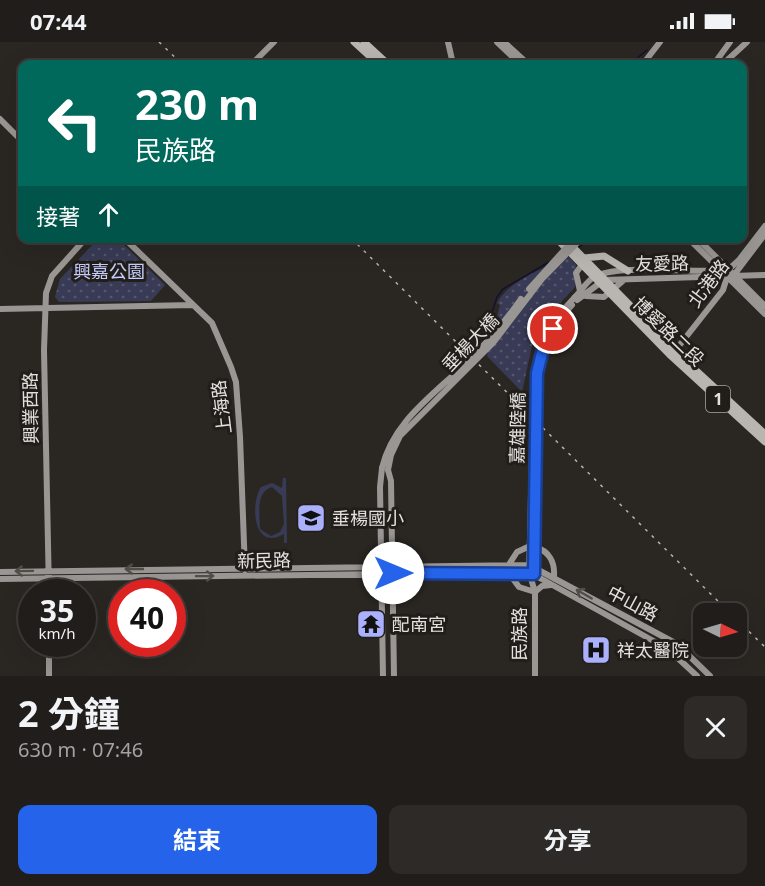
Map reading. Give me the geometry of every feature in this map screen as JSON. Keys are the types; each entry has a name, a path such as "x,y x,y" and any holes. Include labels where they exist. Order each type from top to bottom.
{"main road":[{"path":"354,42 374,60"},
{"path":"364,42 384,60"},
{"name":"博愛路二段","path":"562,243 584,258 599,279"},
{"name":"博愛路二段","path":"567,243 581,266 599,279 765,442"},
{"path":"584,258 603,256 628,271"},
{"name":"博愛路二段","path":"611,291 765,434"}],"street":[{"path":"250,60 268,42"},
{"path":"256,60 274,42"},
{"path":"448,42 452,60"},
{"path":"497,42 516,60"},
{"path":"504,42 524,60"},
{"path":"646,60 660,42"},
{"path":"717,60 730,42"},
{"path":"727,60 747,42"},
{"path":"0,119 18,137"},
{"name":"北港路","path":"720,271 728,270 739,260 765,226"},
{"name":"北港路","path":"675,351 723,290 727,277 734,275 765,234"},
{"name":"興業西路","path":"48,579 44,308 52,276 82,243"},
{"name":"上海路","path":"129,243 212,323 236,382 244,569"},
{"name":"垂楊大橋","path":"385,469 389,445 399,429 492,336 537,278 570,243"},
{"name":"垂楊大橋","path":"385,469 400,436 493,343 550,269 577,243"},
{"path":"693,243 765,314"},
{"path":"702,243 765,306"},
{"path":"579,296 576,271 581,266"},
{"name":"友愛路","path":"599,279 628,271 720,271"},
{"path":"734,275 765,275"},
{"name":"友愛路","path":"599,279 727,277"},
{"path":"579,296 599,279"},
{"path":"579,296 604,297 625,279"},
{"name":"嘉雄陸橋","path":"533,537 534,369 540,346 552,323 579,296"},
{"path":"0,309 193,305"},
{"path":"385,469 393,565 394,676"},
{"path":"383,676 380,487 385,469"},
{"name":"民族路","path":"533,537 535,676"},
{"path":"535,592 519,587 508,569 517,552 533,547 542,549 550,557 554,576"},
{"name":"新民路","path":"0,572 393,565 532,570"},
{"path":"244,569 249,576"},
{"name":"新民路","path":"48,579 382,574 508,569"},
{"name":"中山路","path":"532,570 554,576 615,612 677,644 710,676"},
{"name":"中山路","path":"532,570 553,585 675,653 697,676"},
{"name":"新民路","path":"0,579 18,579"},
{"name":"民族路","path":"535,592 542,586 553,585"},
{"path":"610,618 615,612"},
{"path":"49,657 49,676"}],"green space":[{"name":"興嘉公園","path":"94,243 122,243 165,285 151,301 59,302 55,297 60,279"},
{"path":"569,257 576,265 575,287 551,313 533,341 522,392 487,356 500,305 497,303 510,287 519,281"},
{"path":"283,478 286,478 287,543 284,543 284,534 274,538 266,537 260,532 255,514 261,487 272,483 282,488","holes":["272,487 282,496 284,524 280,532 271,536 260,529 261,499 263,494"]}],"waterway":[{"path":"635,60 647,50"},
{"path":"577,248 585,243"},
{"path":"482,344 497,297 503,289 549,262"}],"railway":[{"path":"159,42 178,60"},
{"path":"356,243 720,603"},
{"path":"747,630 765,647"}],"place":[{"name":"垂楊國小","path":"311,518"},
{"name":"配南宮","path":"371,624"},
{"name":"祥太醫院","path":"596,650"}],"route":[{"path":"393,573 530,572 534,574 537,373 543,349 553,329"}]}
